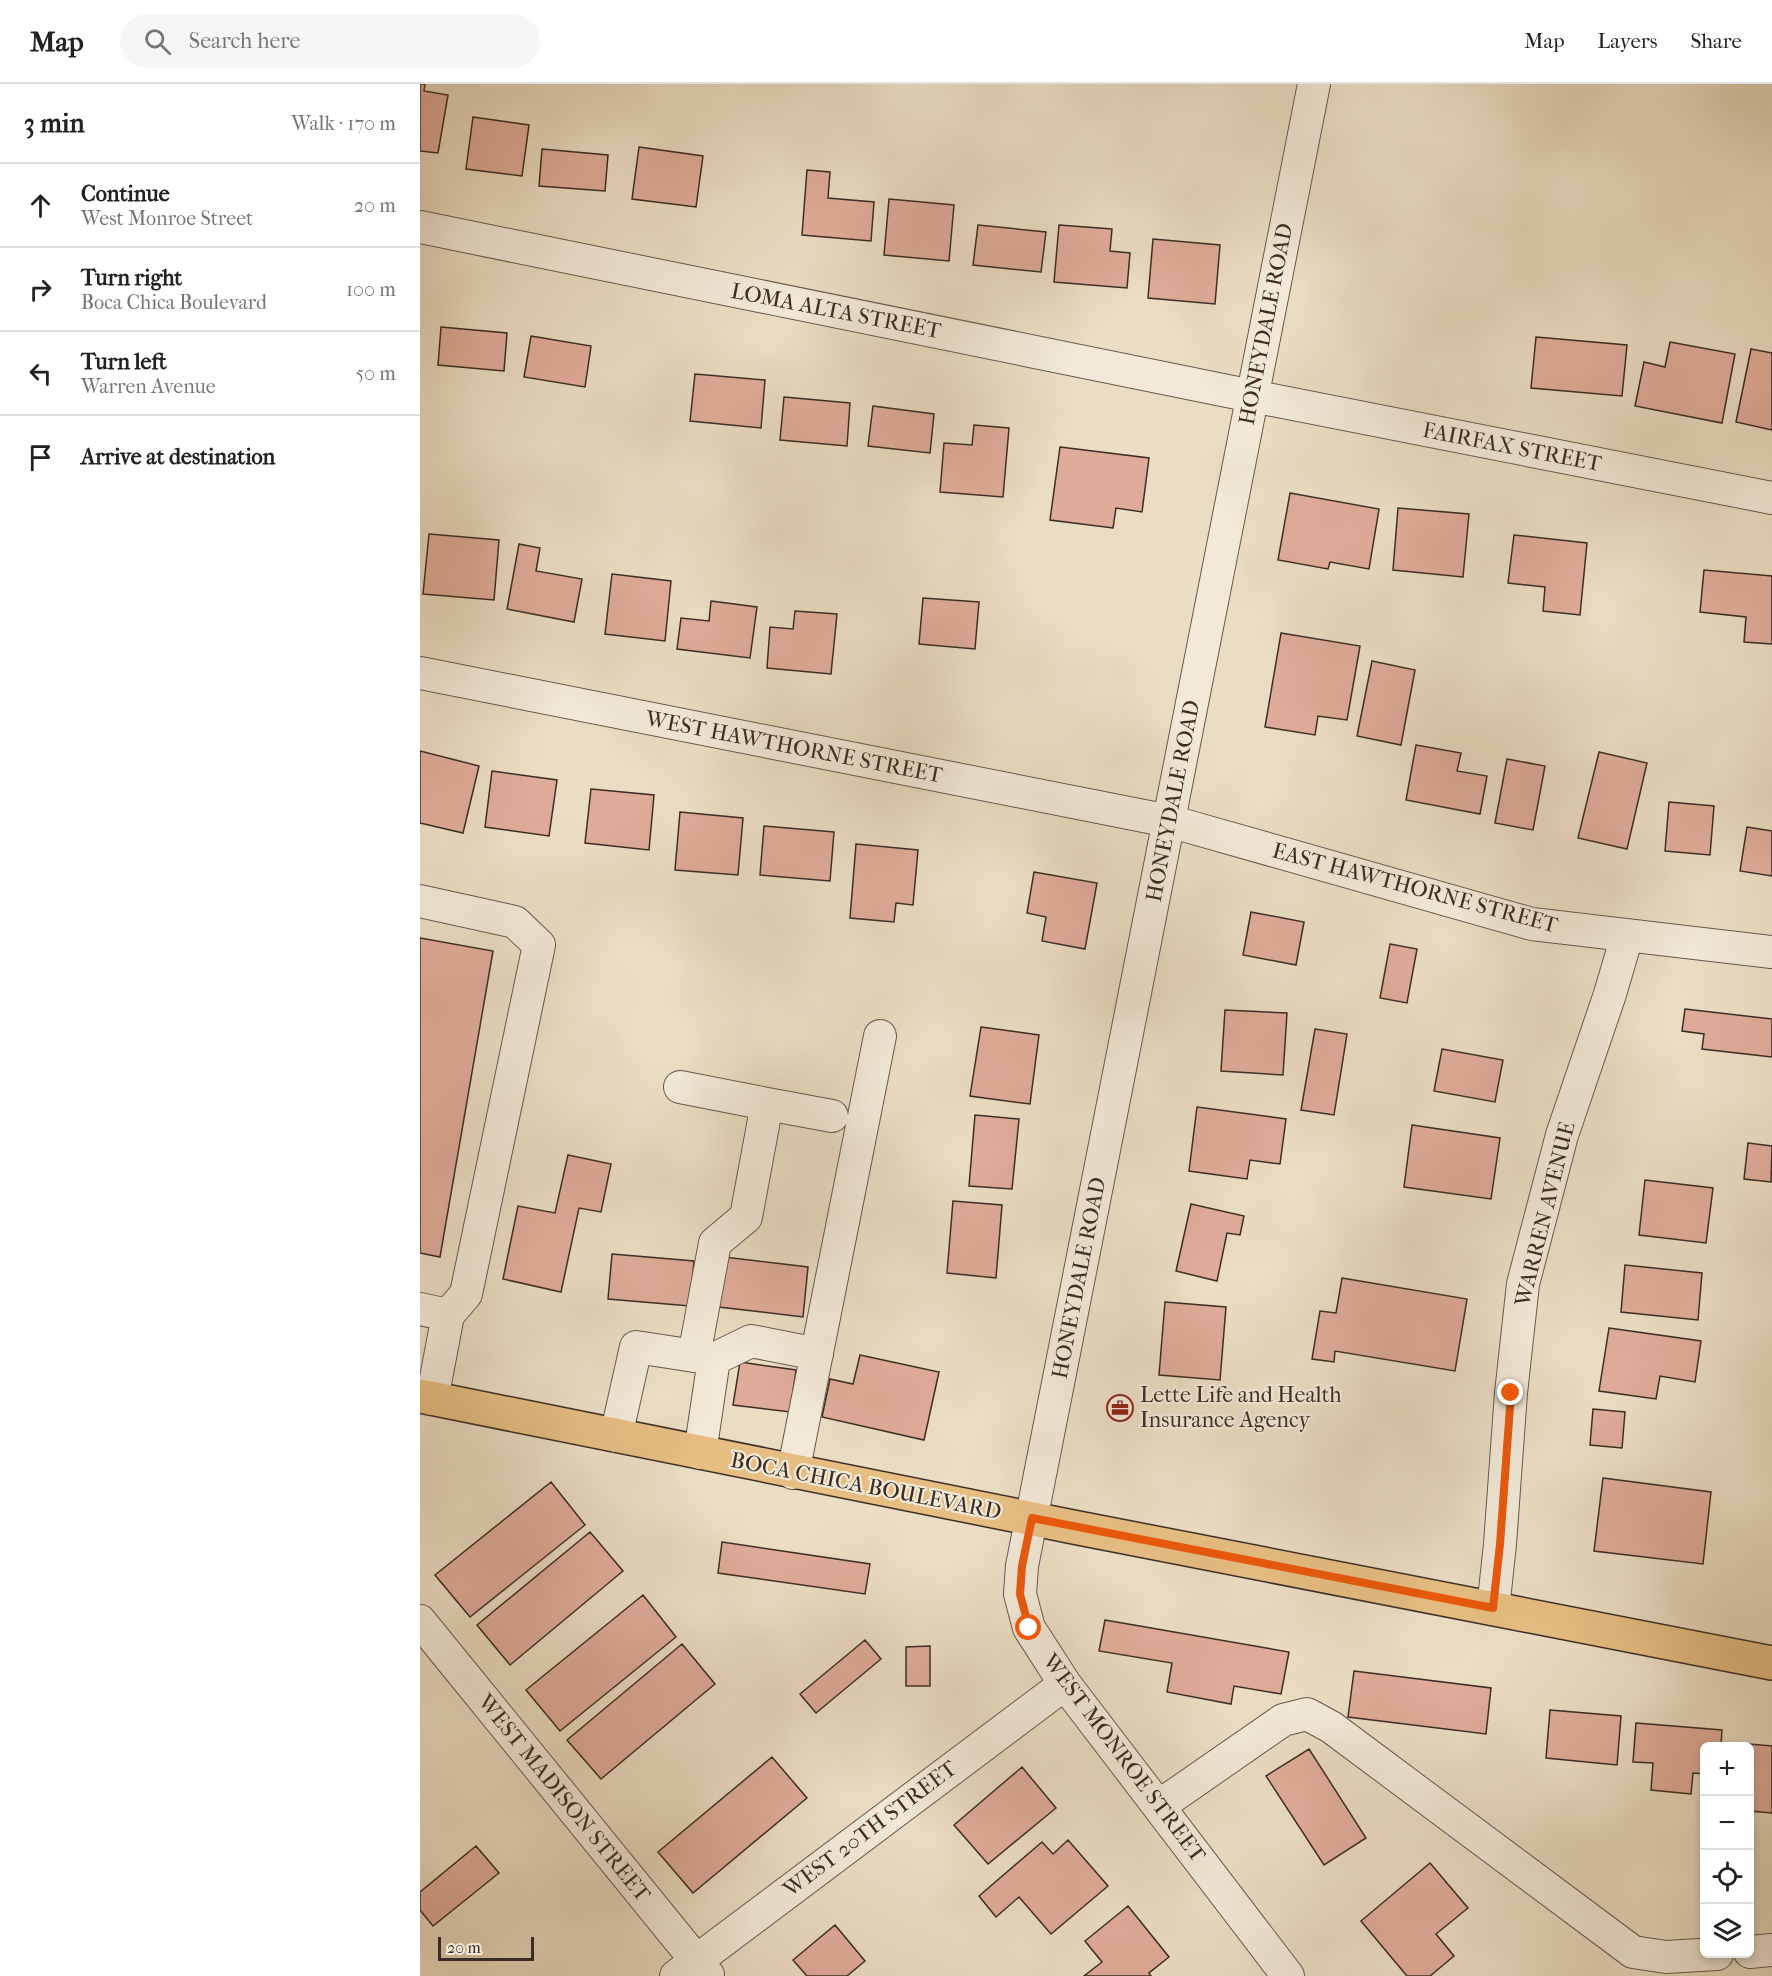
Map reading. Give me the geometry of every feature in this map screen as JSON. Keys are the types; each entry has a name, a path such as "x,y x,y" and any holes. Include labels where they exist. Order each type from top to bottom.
{"main road":[{"name":"BOCA CHICA BOULEVARD","path":"426,1397 793,1473 1772,1663"}],"street":[{"name":"HONEYDALE ROAD","path":"1032,1518 1314,84"},
{"name":"LOMA ALTA STREET","path":"420,227 1252,396"},
{"name":"FAIRFAX STREET","path":"1252,396 1772,498"},
{"name":"WEST HAWTHORNE STREET","path":"420,673 1169,821"},
{"name":"EAST HAWTHORNE STREET","path":"1169,821 1532,924 1772,952"},
{"path":"420,901 515,922 539,945 466,1294 434,1312 426,1397"},
{"name":"WARREN AVENUE","path":"1493,1608 1511,1393 1523,1284 1562,1135 1610,994 1627,936"},
{"path":"793,1473 880,1036"},
{"path":"680,1087 832,1116"},
{"path":"700,1454 704,1358 715,1243 746,1217 767,1104"},
{"path":"616,1436 636,1347 704,1358 751,1341 817,1354"},
{"name":"WEST MONROE STREET","path":"1032,1518 1022,1566 1020,1594 1029,1628 1065,1684 1288,1976"},
{"name":"WEST MADISON STREET","path":"420,1621 693,1971"},
{"name":"WEST 20TH STREET","path":"693,1971 1065,1684"},
{"path":"1159,1806 1283,1720 1307,1714 1331,1727 1632,1952 1656,1965 1666,1957 1700,1954"},
{"path":"1754,1952 1772,1950"}],"building":[{"path":"420,84 425,84 424,91 448,95 438,153 420,151"},
{"path":"473,117 529,125 522,176 466,169"},
{"path":"639,147 703,156 696,207 632,199"},
{"path":"542,149 608,155 605,191 539,186"},
{"path":"807,170 830,172 828,198 874,202 871,241 802,235"},
{"path":"889,199 954,205 949,261 884,255"},
{"path":"978,225 1046,232 1041,272 973,265"},
{"path":"1059,225 1112,229 1110,251 1130,253 1127,288 1054,282"},
{"path":"1153,239 1220,245 1215,304 1148,298"},
{"path":"441,327 507,333 504,371 438,365"},
{"path":"531,336 591,346 585,387 524,377"},
{"path":"1536,337 1627,345 1622,396 1531,388"},
{"path":"1670,342 1735,354 1722,423 1635,406 1644,362 1665,367"},
{"path":"1751,349 1772,353 1772,430 1736,422"},
{"path":"695,374 765,380 761,428 690,421"},
{"path":"784,397 850,403 847,446 780,440"},
{"path":"873,406 934,414 930,453 868,446"},
{"path":"974,425 1009,428 1003,497 940,492 944,443 972,445"},
{"path":"1060,447 1149,458 1142,512 1116,508 1113,528 1050,520"},
{"path":"1290,493 1379,509 1369,569 1330,562 1328,569 1278,560"},
{"path":"1398,508 1469,514 1463,577 1393,570"},
{"path":"429,534 499,540 494,600 423,594"},
{"path":"1514,535 1587,543 1580,615 1543,611 1545,587 1508,583"},
{"path":"519,544 540,548 536,571 582,579 574,622 507,609"},
{"path":"1704,570 1772,576 1772,644 1744,642 1746,617 1700,612"},
{"path":"612,574 671,581 665,641 605,634"},
{"path":"923,598 979,602 975,649 919,644"},
{"path":"711,601 757,607 750,658 677,649 681,618 709,621"},
{"path":"795,611 837,614 831,674 767,668 770,627 793,629"},
{"path":"1281,633 1360,646 1347,720 1318,716 1315,735 1265,727"},
{"path":"1372,661 1415,670 1401,745 1357,736"},
{"path":"1416,745 1461,753 1457,771 1487,776 1480,814 1406,800"},
{"path":"420,751 479,766 463,833 420,823"},
{"path":"1599,752 1647,763 1627,849 1578,838"},
{"path":"1507,759 1545,766 1533,830 1495,823"},
{"path":"492,771 557,780 549,836 485,827"},
{"path":"591,789 654,795 649,850 585,843"},
{"path":"1669,802 1714,806 1710,855 1665,851"},
{"path":"680,812 743,818 738,875 675,870"},
{"path":"764,826 834,832 830,881 760,875"},
{"path":"1747,827 1772,831 1772,876 1740,871"},
{"path":"856,844 918,850 913,905 896,903 894,922 850,918"},
{"path":"1034,872 1097,883 1085,949 1042,941 1046,917 1027,913"},
{"path":"1251,912 1304,922 1296,965 1243,955"},
{"path":"420,938 493,951 440,1257 420,1253"},
{"path":"1390,944 1417,949 1407,1003 1380,998"},
{"path":"1685,1009 1772,1019 1772,1057 1702,1049 1704,1034 1682,1031"},
{"path":"1225,1010 1287,1013 1283,1075 1221,1071"},
{"path":"981,1027 1039,1035 1030,1104 970,1096"},
{"path":"1315,1029 1347,1034 1334,1115 1301,1110"},
{"path":"1442,1049 1503,1060 1495,1102 1434,1091"},
{"path":"1197,1107 1286,1119 1280,1164 1250,1160 1247,1179 1189,1171"},
{"path":"975,1115 1019,1119 1012,1189 969,1186"},
{"path":"1412,1125 1500,1138 1491,1199 1404,1187"},
{"path":"1748,1143 1772,1146 1771,1182 1744,1179"},
{"path":"568,1155 611,1164 601,1212 579,1208 561,1292 503,1279 518,1206 555,1213"},
{"path":"1645,1180 1713,1188 1706,1243 1639,1235"},
{"path":"953,1201 1002,1205 996,1278 947,1273"},
{"path":"1191,1204 1244,1216 1240,1235 1227,1233 1217,1281 1176,1271"},
{"path":"612,1254 694,1261 690,1306 608,1299"},
{"path":"724,1257 808,1267 803,1317 719,1307"},
{"path":"1625,1265 1702,1273 1698,1320 1621,1312"},
{"path":"1342,1278 1467,1299 1455,1371 1335,1351 1334,1362 1312,1359 1320,1311 1336,1313"},
{"path":"1165,1302 1226,1307 1220,1380 1159,1375"},
{"path":"1609,1328 1701,1341 1695,1382 1660,1376 1656,1399 1599,1391"},
{"path":"860,1355 939,1372 924,1440 822,1417 830,1379 853,1384"},
{"path":"740,1362 796,1370 790,1412 733,1405"},
{"path":"1593,1409 1625,1412 1622,1448 1590,1445"},
{"path":"1603,1478 1711,1492 1703,1564 1594,1551"},
{"path":"551,1482 585,1525 470,1617 435,1575"},
{"path":"590,1532 623,1571 510,1665 477,1625"},
{"path":"722,1542 870,1564 865,1594 718,1573"},
{"path":"643,1595 676,1637 560,1731 526,1690"},
{"path":"1105,1620 1289,1652 1281,1694 1234,1686 1231,1704 1167,1692 1172,1663 1099,1651"},
{"path":"865,1640 881,1659 816,1713 800,1694"},
{"path":"682,1644 715,1684 601,1779 567,1740"},
{"path":"930,1646 930,1686 906,1686 906,1647"},
{"path":"1354,1671 1491,1688 1486,1734 1348,1717"},
{"path":"1550,1710 1621,1716 1617,1765 1546,1758"},
{"path":"1636,1723 1722,1730 1721,1742 1700,1742 1700,1774 1693,1773 1691,1794 1651,1790 1653,1763 1633,1762"},
{"path":"1754,1744 1772,1746 1772,1813 1754,1811"},
{"path":"1309,1749 1366,1838 1324,1865 1266,1776"},
{"path":"772,1757 807,1798 693,1893 658,1852"},
{"path":"1022,1767 1056,1808 988,1864 954,1825"},
{"path":"1068,1840 1108,1886 1051,1934 1019,1897 996,1917 979,1896 1042,1842 1053,1854"},
{"path":"476,1846 499,1873 433,1926 420,1910 420,1892"},
{"path":"1430,1863 1468,1908 1436,1934 1454,1956 1430,1976 1407,1976 1361,1921"},
{"path":"1128,1906 1169,1957 1149,1973 1151,1976 1084,1976 1102,1962 1085,1941"},
{"path":"835,1925 865,1961 847,1976 807,1976 793,1960"}],"place":[{"name":"Lette Life and Health Insurance Agency","path":"1120,1408"}],"route":[{"path":"1029,1628 1020,1594 1022,1566 1032,1518 1493,1608 1511,1393"}]}
